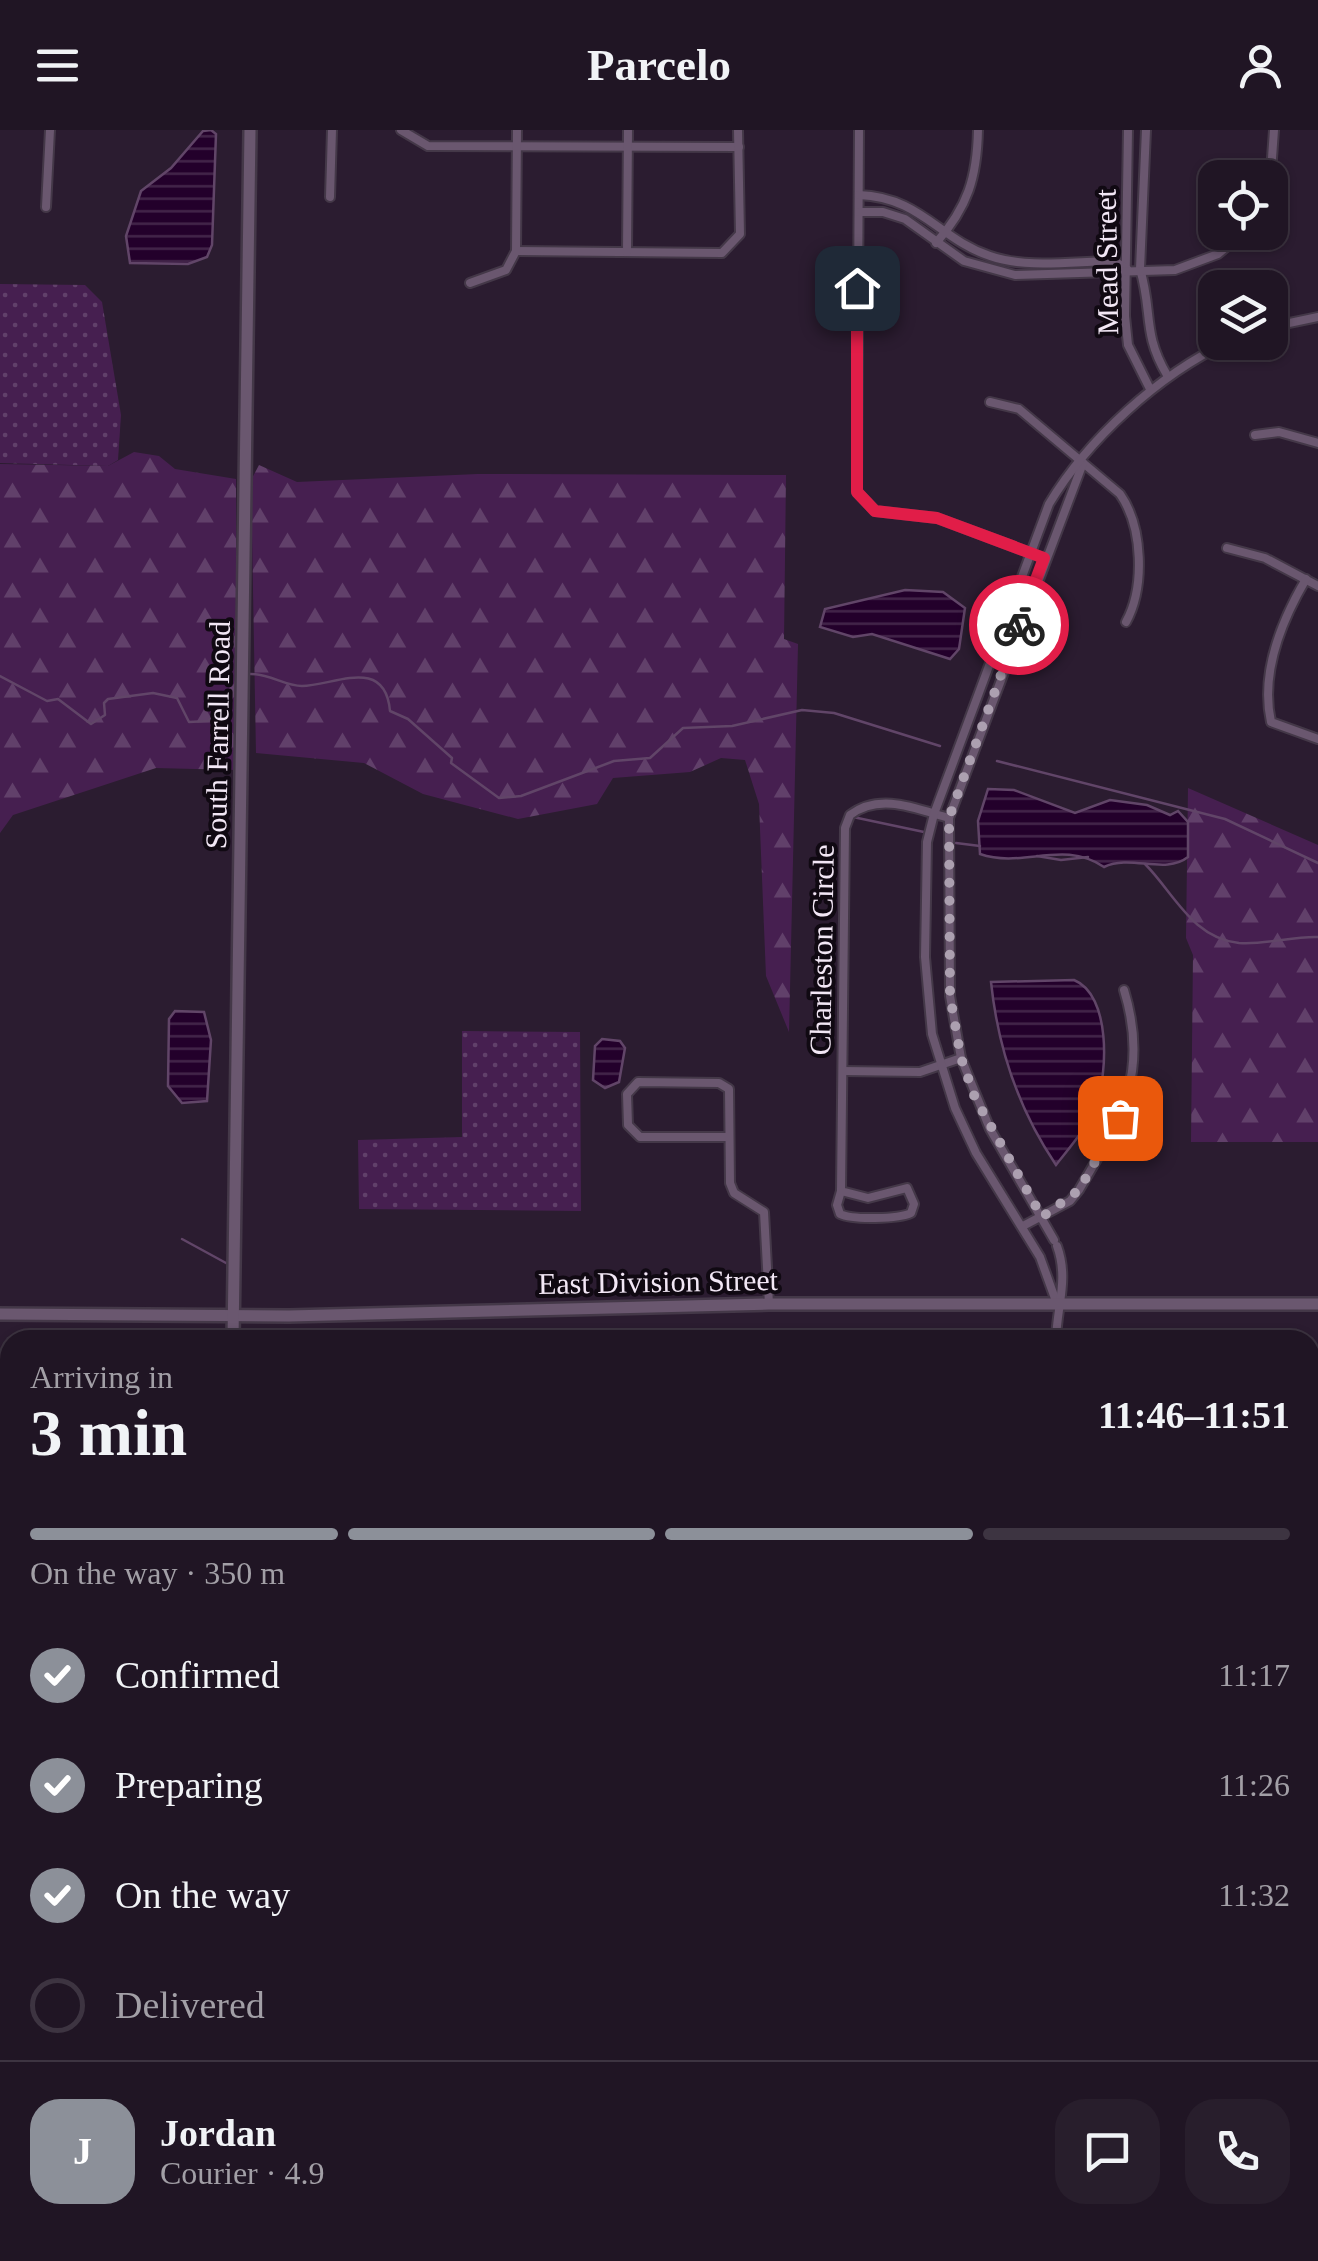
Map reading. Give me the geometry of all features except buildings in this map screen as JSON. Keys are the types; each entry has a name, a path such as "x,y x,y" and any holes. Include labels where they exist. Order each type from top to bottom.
{"street":[{"path":"46,207 50,130"},
{"name":"South Farrell Road","path":"232,1330 250,130"},
{"path":"330,197 332,130"},
{"path":"401,130 428,146 739,147"},
{"path":"470,283 506,270 516,252 517,130"},
{"path":"627,252 628,130"},
{"path":"516,252 722,252 733,246 740,234 738,130"},
{"path":"859,130 854,479 864,504 875,511 937,518 1044,558"},
{"path":"936,242 974,184 978,130"},
{"name":"Mead Street","path":"1128,130 1128,345 1150,389"},
{"name":"Mead Street","path":"1146,130 1140,269 1146,288 1146,325 1153,351 1167,376"},
{"path":"1272,160 1274,130"},
{"path":"859,195 894,200 920,211 992,257 1114,261 1127,269"},
{"path":"859,212 883,212 905,219 964,260 1015,275 1111,276 1127,269 1175,270 1197,264 1218,250"},
{"path":"1288,323 1318,317"},
{"path":"1056,1330 1057,1304 1044,1269 1024,1226 976,1153 940,1067 926,998 927,842 1048,504 1067,474 1082,463 1150,389 1198,359"},
{"path":"990,402 1020,409 1120,494 1131,509 1136,590 1126,622"},
{"path":"1255,435 1279,432 1318,443"},
{"path":"1057,1304 1066,1284 1056,1242 990,1128 961,1058 950,996 949,818 1082,463"},
{"path":"1227,548 1264,558 1318,586"},
{"path":"1306,579 1278,637 1268,710 1271,722 1318,739"},
{"name":"Charleston Circle","path":"841,1191 845,828 850,815 873,804 949,818"},
{"path":"1024,1226 1079,1190 1128,1102 1132,1018 1124,990"},
{"path":"843,1071 920,1072 961,1058"},
{"path":"730,1137 640,1137 628,1125 627,1094 638,1082 724,1084 729,1089 730,1137 730,1183 734,1192 756,1203 764,1212 769,1304"},
{"path":"907,1188 914,1204 911,1213 902,1217 850,1219 840,1214 837,1205 841,1191 868,1198 907,1188"},
{"path":"1044,1269 1063,1266"},
{"name":"East Division Street","path":"0,1314 233,1316 769,1304 1318,1304"}],"green space":[{"path":"0,284 85,285 102,302 121,415 118,460 108,466 0,463"},
{"path":"134,452 159,456 175,469 236,479 236,770 156,768 13,815 0,833 0,464 108,466"},
{"path":"259,465 297,482 478,474 786,475 784,639 798,644 789,1032 766,976 759,804 745,760 721,758 690,772 613,778 597,804 518,819 423,794 364,763 256,753 251,480"},
{"path":"1188,788 1318,845 1318,1142 1191,1142 1193,955 1186,938"},
{"path":"462,1031 580,1032 581,1211 359,1209 358,1140 462,1137"}],"shaded area":[{"path":"203,131 216,134 212,245 207,257 188,264 130,263 126,236 141,191 171,168"},
{"path":"905,590 943,592 965,608 959,649 950,659 872,634 853,637 820,627 825,609"},
{"path":"988,789 1014,790 1075,813 1110,800 1147,805 1170,815 1178,811 1188,822 1188,857 1169,864 1125,862 1104,867 1073,855 996,858 980,854 978,821"},
{"path":"1074,980 1095,1001 1103,1036 1103,1074 1093,1113 1056,1165 1012,1078 991,982"},
{"path":"175,1011 204,1012 211,1040 207,1101 182,1103 168,1086 169,1019"},
{"path":"602,1039 620,1041 625,1048 619,1082 605,1088 593,1080 595,1046"}],"waterway":[{"path":"249,674 302,686 368,678 386,694 390,711 408,719 452,758 451,763 499,798 521,796 614,761 650,758 683,728 732,726 802,710 834,713 940,746"},
{"path":"0,676 47,701 58,699 91,724 105,715 104,703 108,699 153,693 177,698 189,722 208,721 231,700 236,681"},
{"path":"997,761 1225,819 1318,863"},
{"path":"853,817 924,832"},
{"path":"956,843 980,846"},
{"path":"1037,856 1061,860 1088,857"},
{"path":"1145,864 1196,923 1223,939 1249,943 1318,937"},
{"path":"182,1239 226,1263"}],"way so far":[{"path":"1019,625 949,818 948,960 954,1025 975,1098 1042,1217 1079,1190 1120,1118"}],"route":[{"path":"857,288 857,492 864,504 875,511 937,518 1044,558 1019,625"}]}
